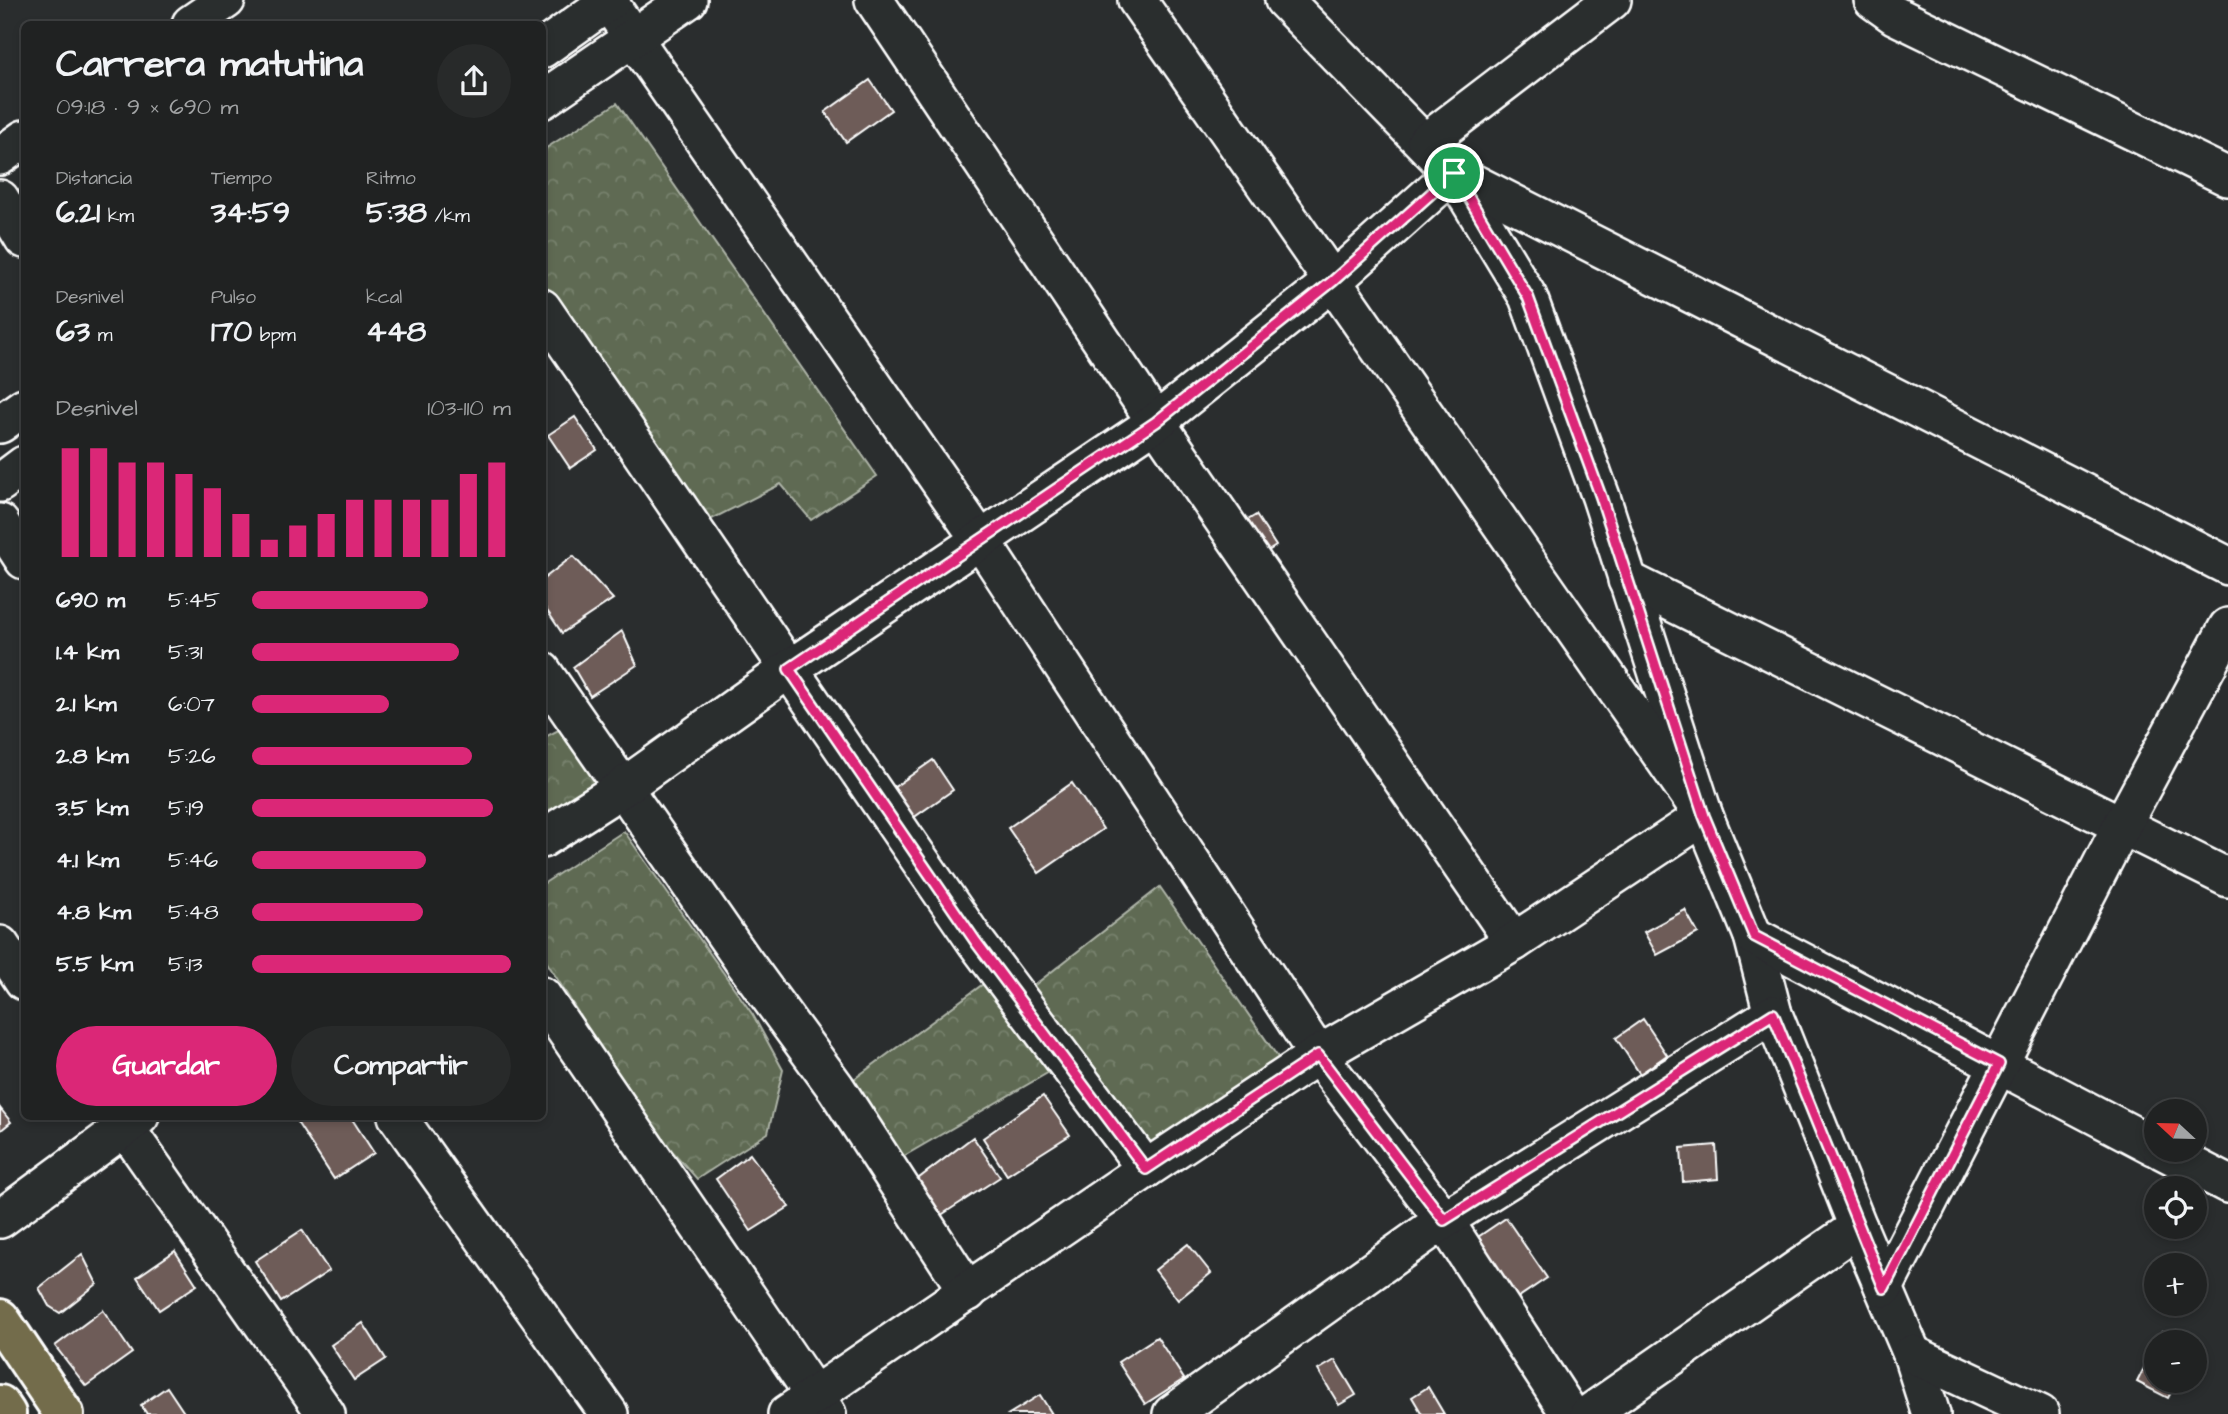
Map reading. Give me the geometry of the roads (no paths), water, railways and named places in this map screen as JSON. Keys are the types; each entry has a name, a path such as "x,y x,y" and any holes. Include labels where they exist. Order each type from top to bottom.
{"main road":[{"path":"0,1318 64,1414"},
{"path":"0,1405 6,1414"}],"street":[{"path":"195,21 226,0"},
{"path":"546,97 688,0"},
{"path":"874,0 1156,422 1514,942"},
{"path":"1137,0 1704,816"},
{"path":"1284,0 1454,173 1528,297 1601,497 1704,816 1754,936 1773,1014 1857,1227 1912,1354 1931,1414"},
{"path":"1873,0 1894,15 2228,177"},
{"path":"546,46 609,1 981,541 1318,1055 1444,1220 1570,1414"},
{"path":"1426,142 1601,3"},
{"path":"0,156 21,141"},
{"path":"546,836 622,788 789,669 1156,422 1333,281 1454,173"},
{"path":"1454,173 2228,566"},
{"path":"0,199 21,234"},
{"path":"546,314 976,942 1146,1169"},
{"path":"0,424 21,409"},
{"path":"0,483 21,467"},
{"path":"0,523 21,555"},
{"path":"1627,580 2228,878"},
{"path":"1884,1288 2122,825 2228,627"},
{"path":"546,677 836,1088 968,1292"},
{"path":"546,1002 809,1408 968,1292 1318,1055 1514,942 1704,816"},
{"path":"1754,936 2144,1141"},
{"path":"0,945 21,976"},
{"path":"1172,1414 1444,1220 1773,1014"},
{"path":"0,1219 128,1120 326,1414"},
{"path":"400,1120 609,1414"},
{"path":"2185,1162 2228,1184"},
{"path":"1589,1414 1857,1227"},
{"path":"1912,1354 2040,1414"}]}
